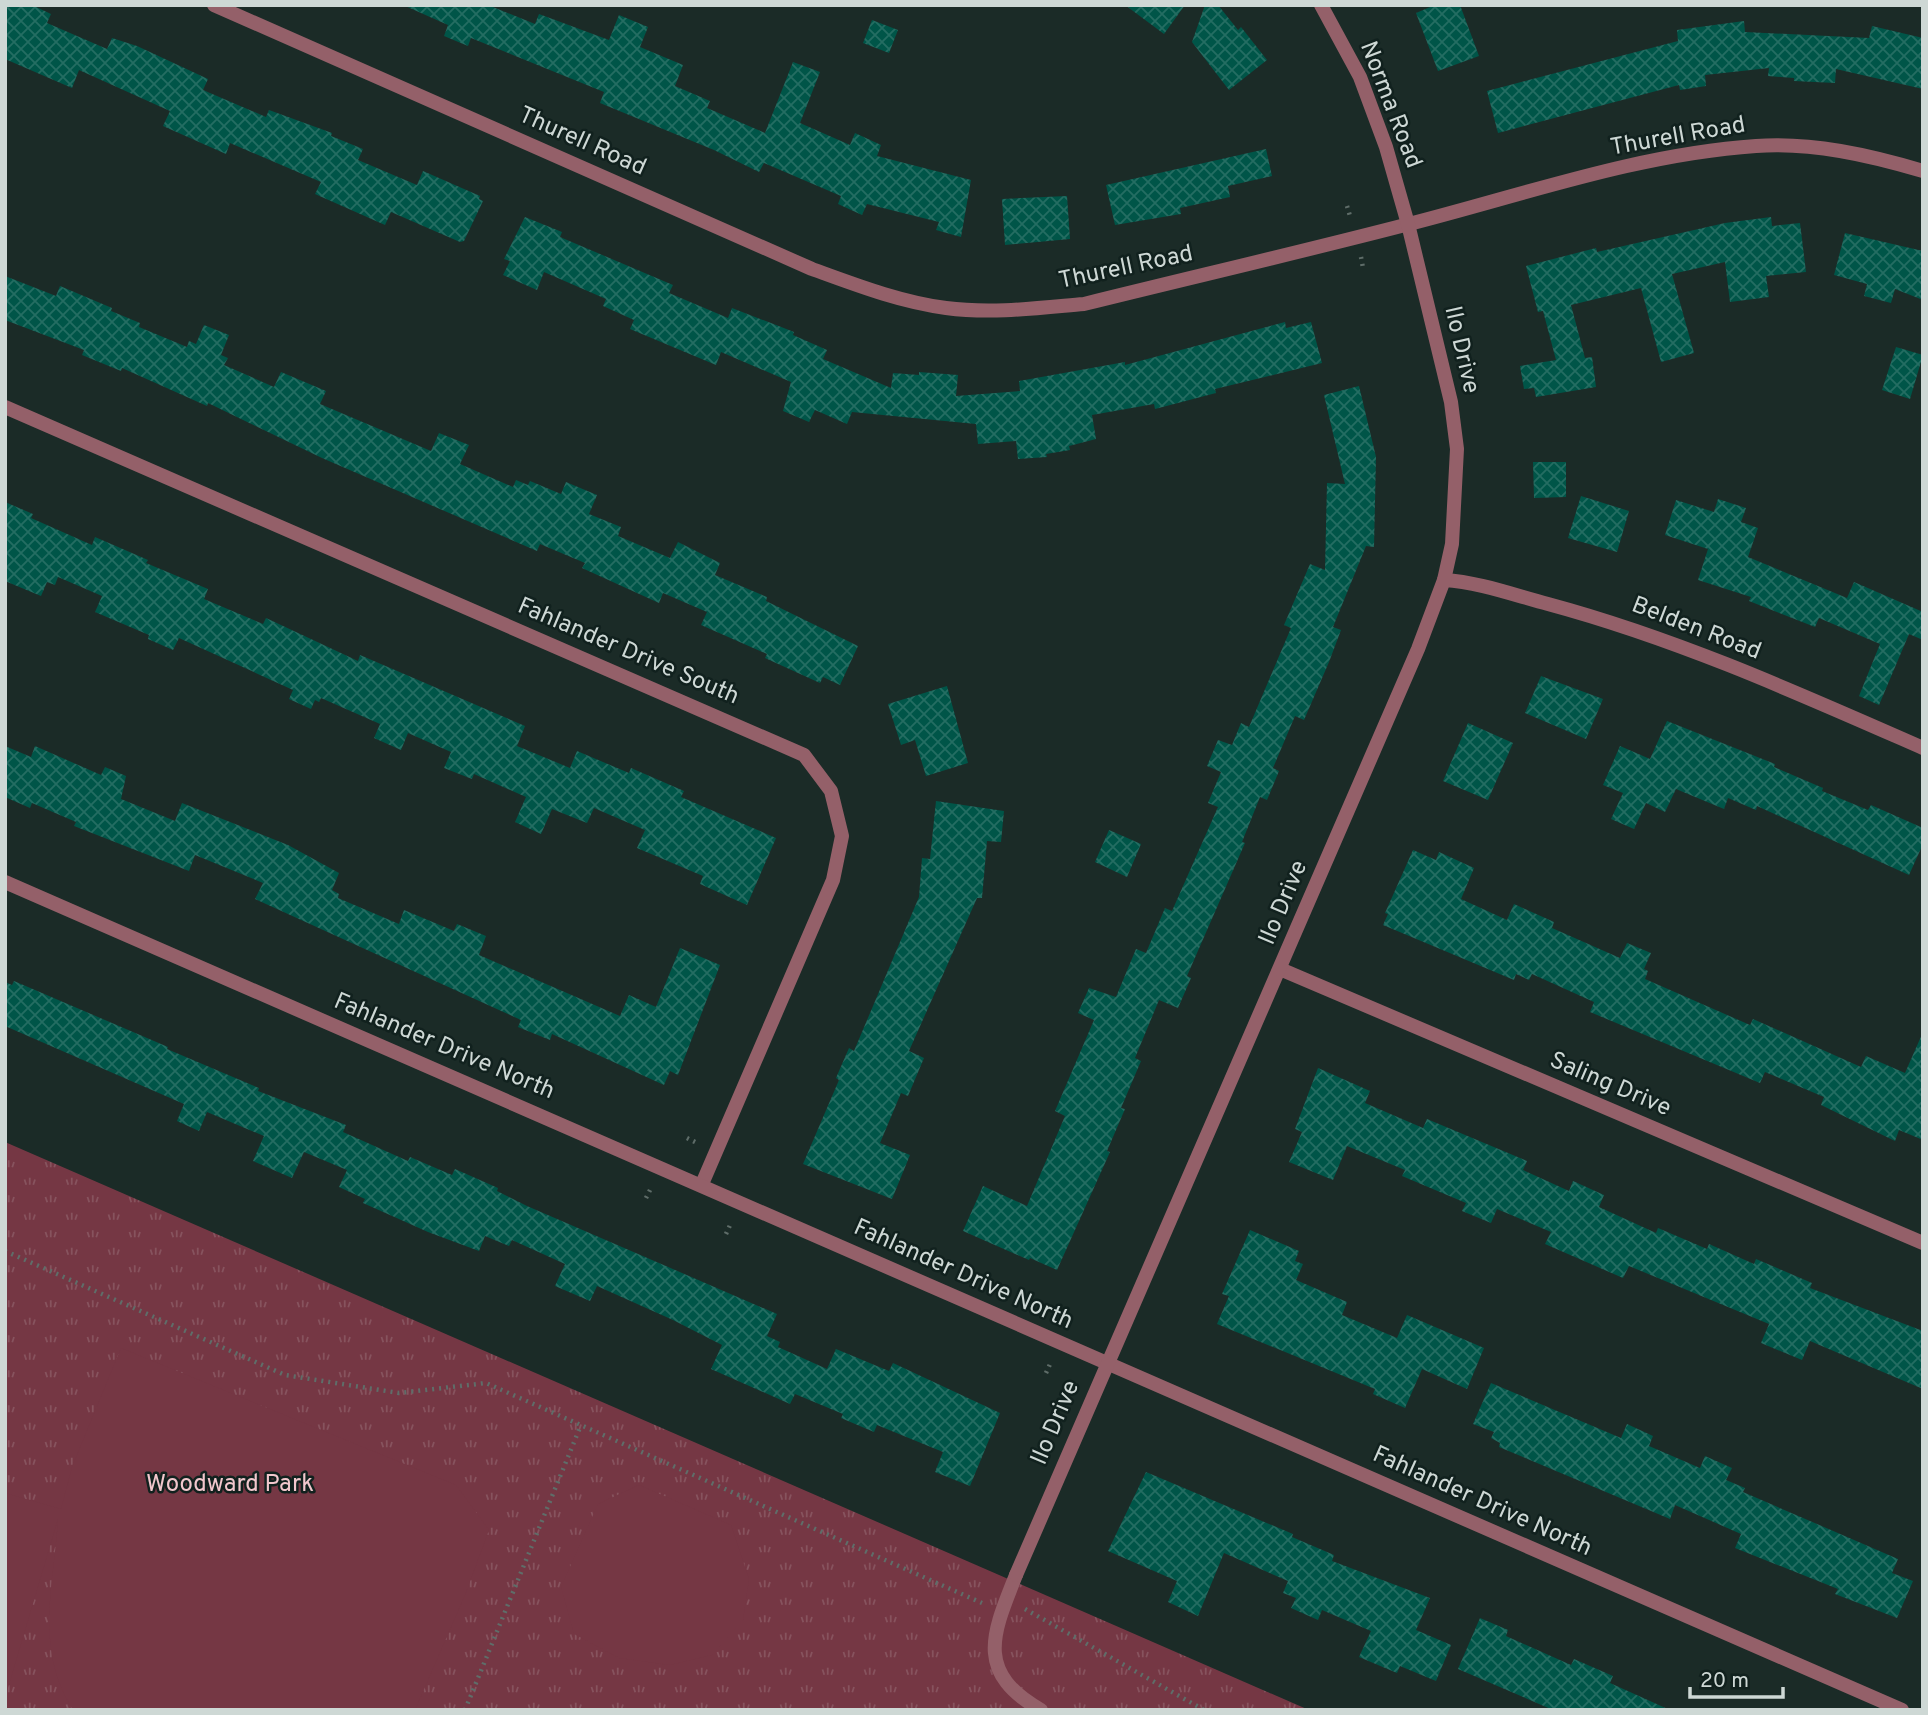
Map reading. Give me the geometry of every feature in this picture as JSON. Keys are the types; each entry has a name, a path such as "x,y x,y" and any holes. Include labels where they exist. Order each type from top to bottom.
{"street":[{"name":"Thurell Road","path":"215,5 812,269 881,294 945,308 1005,311 1084,304 1593,175 1693,153 1758,146 1825,148 1887,160 1923,171"},
{"name":"Norma Road","path":"1321,5 1360,77 1386,147 1408,224"},
{"name":"Ilo Drive","path":"1041,1710 1018,1694 998,1667 994,1636 1004,1606 1106,1362 1418,649 1444,580 1452,544 1457,449 1451,402 1408,224"},
{"name":"Fahlander Drive South","path":"5,407 804,755 831,791 842,836 834,880 702,1184"},
{"name":"Belden Road","path":"1444,580 1489,588 1615,622 1778,684 1923,748"},
{"name":"Fahlander Drive North","path":"5,882 1902,1710"},
{"name":"Saling Drive","path":"1280,969 1923,1243"}],"path":[{"path":"687,1138 698,1143"},
{"path":"646,1199 651,1188"},
{"path":"726,1234 731,1223"},
{"path":"5,1251 285,1375 399,1394 486,1383 982,1604 1024,1608 1204,1710"},
{"path":"1046,1373 1052,1362"},
{"path":"465,1710 581,1425"}],"green space":[{"name":"Woodward Park","path":"5,1142 1309,1710 5,1710"},
{"path":"121,1348 456,1485 489,1530 465,1595 415,1710 73,1710 61,1687 50,1640 49,1616 58,1519 5,1698 5,1493 61,1509 72,1467"},
{"path":"639,1485 731,1525 749,1579 743,1620 712,1655 670,1665 619,1658 574,1634 561,1587 598,1504"}],"building":[{"path":"5,5 32,5 51,14 47,23 107,49 112,38 137,46 208,79 203,90 266,117 269,110 332,133 331,136 363,149 358,160 417,185 423,171 480,196 479,199 483,201 464,241 460,242 391,212 385,225 315,194 321,182 230,143 226,154 163,126 170,111 79,70 72,88 5,59"},
{"path":"403,5 488,5 535,24 539,14 609,40 619,15 648,27 640,47 683,65 675,86 710,101 707,108 765,133 793,62 820,72 800,123 850,145 855,133 881,145 877,156 971,180 961,237 936,230 939,222 867,204 862,215 838,204 841,196 764,163 759,172 714,150 600,103 604,92 471,38 468,46 444,36 448,25"},
{"path":"1125,5 1185,5 1164,34"},
{"path":"1205,5 1218,5 1238,30 1241,27 1267,60 1229,90 1192,42"},
{"path":"1435,5 1460,5 1479,56 1438,71 1416,13"},
{"path":"872,20 898,30 889,53 863,43"},
{"path":"1744,21 1745,32 1869,38 1872,26 1923,38 1923,89 1836,69 1835,83 1794,81 1794,78 1768,76 1769,68 1705,75 1706,86 1680,90 1679,85 1498,133 1487,91 1678,41 1677,30"},
{"path":"1266,149 1272,176 1228,186 1230,197 1180,208 1181,214 1115,225 1106,185"},
{"path":"1067,196 1070,239 1005,245 1002,199"},
{"path":"525,217 562,232 560,237 673,285 669,293 728,318 732,308 794,332 793,335 827,350 823,359 891,388 893,373 919,375 919,372 958,375 956,396 1020,391 1019,381 1125,362 1125,365 1285,322 1286,328 1311,322 1322,363 1215,389 1216,393 1155,409 1154,404 1092,415 1096,439 1069,446 1070,450 1046,454 1047,457 1018,459 1016,441 978,444 976,424 852,412 847,424 815,410 809,422 783,411 791,382 721,352 716,365 630,329 634,320 603,306 606,299 544,272 537,290 503,275 510,261 504,259"},
{"path":"1771,217 1772,226 1800,223 1806,272 1766,276 1769,297 1730,302 1725,262 1672,274 1694,353 1661,362 1641,288 1571,305 1585,358 1592,357 1596,387 1536,397 1534,388 1524,389 1520,366 1556,360 1543,311 1538,312 1526,266 1596,248 1597,252 1725,223"},
{"path":"1845,233 1923,251 1923,300 1895,289 1891,303 1864,296 1867,284 1834,275"},
{"path":"5,276 56,296 60,286 112,308 111,311 140,323 139,327 187,347 189,341 196,344 204,325 229,335 221,355 228,358 224,365 274,387 281,372 326,391 320,404 431,451 439,433 469,445 460,464 513,487 516,480 528,485 530,481 561,494 566,482 597,495 589,514 621,527 618,536 670,558 678,542 720,563 715,575 767,597 766,601 858,646 840,685 823,677 820,683 765,658 767,654 701,625 707,612 663,593 659,603 582,568 585,563 540,544 537,551 322,458 208,403 207,406 122,368 121,371 82,355 84,350 5,320"},
{"path":"1896,347 1923,355 1910,399 1882,390"},
{"path":"1359,386 1376,457 1374,547 1366,546 1333,627 1341,630 1329,662 1304,720 1295,716 1273,768 1279,771 1267,800 1260,797 1242,842 1245,843 1187,976 1191,978 1178,1008 1159,1000 1135,1058 1141,1061 1121,1108 1125,1109 1107,1151 1110,1152 1057,1270 1030,1258 1029,1260 963,1231 983,1186 1027,1206 1065,1116 1055,1111 1094,1020 1078,1013 1089,988 1116,997 1136,949 1146,953 1165,908 1172,911 1218,807 1208,803 1221,772 1207,766 1218,740 1232,745 1241,723 1249,727 1291,628 1284,625 1310,564 1325,570 1327,483 1345,484 1324,395"},
{"path":"1533,462 1566,462 1566,497 1534,498"},
{"path":"1581,496 1629,511 1617,552 1568,538"},
{"path":"1718,499 1746,508 1741,522 1758,528 1748,557 1847,598 1854,582 1923,612 1923,640 1909,634 1879,705 1859,696 1880,644 1819,618 1815,627 1749,601 1751,597 1698,580 1708,549 1665,535 1676,500 1714,512"},
{"path":"5,502 33,514 31,518 92,545 95,537 148,560 146,563 208,589 204,599 263,624 266,618 358,661 360,655 525,726 517,746 570,768 577,751 629,773 631,768 684,791 681,797 776,838 747,905 700,884 703,876 637,848 645,830 594,808 587,823 552,809 541,834 515,822 526,797 474,774 472,779 444,768 451,752 408,733 401,750 374,738 380,724 321,698 319,702 315,700 311,709 289,699 293,690 179,638 173,650 148,639 149,635 95,612 102,596 58,577 55,585 47,582 41,596 5,581"},
{"path":"1541,676 1603,699 1586,739 1525,713"},
{"path":"947,686 968,763 926,776 915,740 901,745 888,704"},
{"path":"1667,721 1775,764 1774,767 1823,788 1822,791 1868,810 1871,805 1923,828 1923,844 1909,875 1757,806 1756,810 1728,798 1724,809 1676,789 1665,812 1646,803 1634,829 1611,819 1623,793 1603,785 1620,746 1650,759"},
{"path":"1468,723 1513,743 1488,800 1443,781"},
{"path":"5,746 31,757 35,746 101,775 105,767 126,776 121,799 175,821 182,803 288,845 339,873 332,890 339,894 338,898 399,924 404,910 454,931 457,924 486,936 479,955 620,1016 629,995 656,1007 680,948 720,965 678,1075 670,1071 664,1085 552,1034 550,1040 518,1027 521,1020 255,899 263,883 195,855 189,871 74,826 76,822 32,803 30,808 5,797"},
{"path":"936,801 1004,811 1001,842 987,841 982,898 977,898 909,1051 924,1058 908,1096 901,1093 880,1143 910,1155 892,1199 803,1164 839,1080 836,1078 849,1048 854,1051 919,897 922,858 930,859"},
{"path":"1109,830 1141,844 1127,877 1095,862"},
{"path":"1413,850 1436,860 1439,852 1474,868 1461,899 1507,920 1514,904 1554,922 1552,928 1620,958 1627,943 1651,953 1644,969 1648,971 1645,979 1750,1025 1753,1019 1861,1067 1866,1056 1905,1073 1923,1032 1923,1140 1899,1130 1895,1141 1821,1105 1824,1097 1765,1072 1760,1083 1590,1012 1594,1002 1532,974 1529,980 1516,974 1514,980 1383,925 1388,914 1385,913"},
{"path":"14,981 259,1088 258,1091 346,1125 343,1132 408,1161 410,1157 452,1175 455,1169 498,1188 497,1191 527,1206 777,1314 767,1336 780,1342 778,1347 827,1369 836,1349 889,1371 893,1363 1000,1413 970,1486 935,1472 943,1452 877,1425 874,1432 841,1418 843,1414 795,1394 790,1404 711,1369 722,1345 673,1320 597,1286 590,1301 555,1286 565,1264 512,1240 509,1246 485,1236 479,1251 428,1232 363,1203 365,1199 339,1187 347,1170 304,1152 292,1178 253,1161 264,1136 207,1112 199,1131 177,1121 184,1104 5,1026 5,982 12,985"},
{"path":"1318,1068 1370,1091 1365,1103 1423,1128 1427,1119 1527,1161 1523,1170 1569,1191 1573,1181 1604,1195 1599,1207 1656,1233 1658,1228 1707,1249 1709,1244 1754,1264 1756,1259 1812,1283 1810,1288 1923,1331 1923,1389 1810,1341 1802,1360 1761,1343 1769,1324 1629,1266 1623,1278 1545,1244 1551,1232 1497,1209 1491,1223 1462,1211 1466,1203 1402,1176 1405,1170 1347,1146 1333,1180 1289,1162 1302,1132 1295,1129"},
{"path":"1250,1230 1299,1251 1295,1261 1303,1264 1296,1280 1347,1302 1342,1315 1397,1338 1407,1315 1484,1348 1467,1389 1422,1369 1405,1408 1373,1394 1375,1389 1217,1324 1229,1296 1222,1294"},
{"path":"1491,1383 1621,1438 1627,1424 1653,1436 1649,1446 1700,1468 1705,1456 1732,1468 1726,1480 1745,1488 1743,1492 1898,1559 1892,1573 1913,1581 1897,1618 1835,1594 1838,1589 1735,1548 1741,1534 1675,1505 1670,1519 1499,1447 1500,1443 1491,1438 1494,1432 1473,1424"},
{"path":"1146,1472 1293,1534 1292,1537 1334,1555 1332,1561 1430,1598 1416,1630 1451,1645 1436,1681 1400,1666 1397,1673 1359,1657 1371,1631 1322,1610 1318,1620 1291,1608 1296,1598 1283,1593 1288,1581 1224,1553 1198,1616 1168,1602 1177,1581 1108,1551"},
{"path":"1480,1618 1508,1630 1506,1636 1571,1665 1574,1659 1613,1676 1610,1683 1670,1710 1553,1710 1458,1669"}]}
